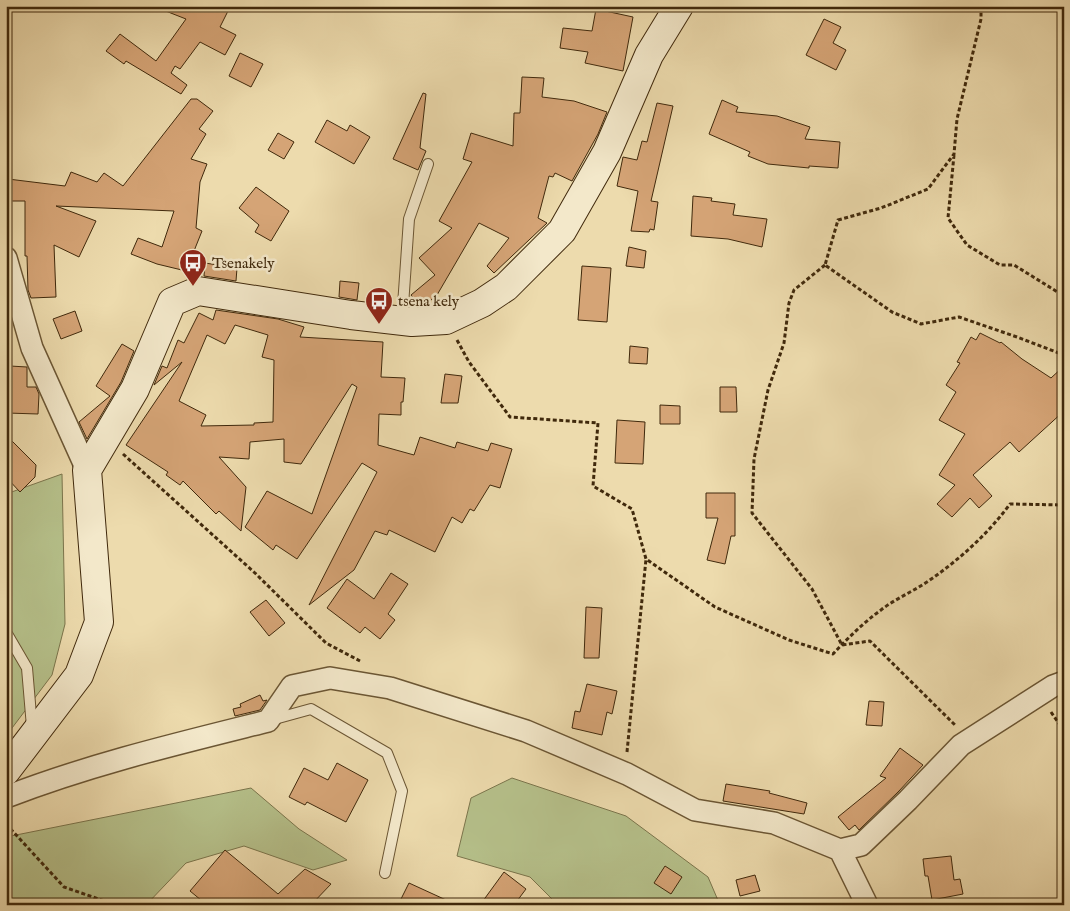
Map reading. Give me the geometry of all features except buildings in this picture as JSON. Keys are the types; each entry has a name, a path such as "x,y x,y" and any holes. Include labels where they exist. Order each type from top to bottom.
{"street":[{"path":"86,470 135,388 172,302 198,291 402,321 446,320 482,303 506,287 562,231 607,152 649,55 678,6"},
{"path":"6,258 32,348 86,470 99,622 79,674 6,771"},
{"path":"6,797 41,783 145,752 268,721 292,686 330,678 390,688 526,731 627,774 695,810 774,823 840,850 861,845 961,745 1039,695 1064,682"},
{"path":"840,850 867,905"}],"lane":[{"path":"402,321 410,219 428,164"},
{"path":"6,632 27,668 33,735"},
{"path":"268,721 311,709 387,753 402,791 385,873"}],"path":[{"path":"981,6 981,19 957,119 948,218 967,244 1000,265 1014,265 1064,296"},
{"path":"842,645 812,589 752,513 754,458 768,390 784,343 789,303 794,290 825,265 838,220 881,208 928,189 954,154"},
{"path":"825,265 892,312 921,324 959,317 1064,355"},
{"path":"446,320 469,362 510,418 598,423 593,486 632,509 646,559 627,744 627,774"},
{"path":"106,439 255,573 326,643 366,665"},
{"path":"646,559 715,607 789,640 833,654 882,609 926,583 962,556 993,527 1010,504 1064,505"},
{"path":"842,645 870,641 970,740"},
{"path":"1039,695 1062,728 1064,742"},
{"path":"6,824 64,887 116,905"}],"green space":[{"path":"62,474 65,624 52,675 6,736 6,494"},
{"path":"512,778 626,816 708,877 720,905 558,905 530,877 457,856 471,798"},
{"path":"251,788 299,829 347,860 313,870 244,846 186,863 146,905 6,905 6,837"}],"place":[{"name":"Tsenakely","path":"193,287"},
{"name":"tsena kely","path":"379,325"}]}
